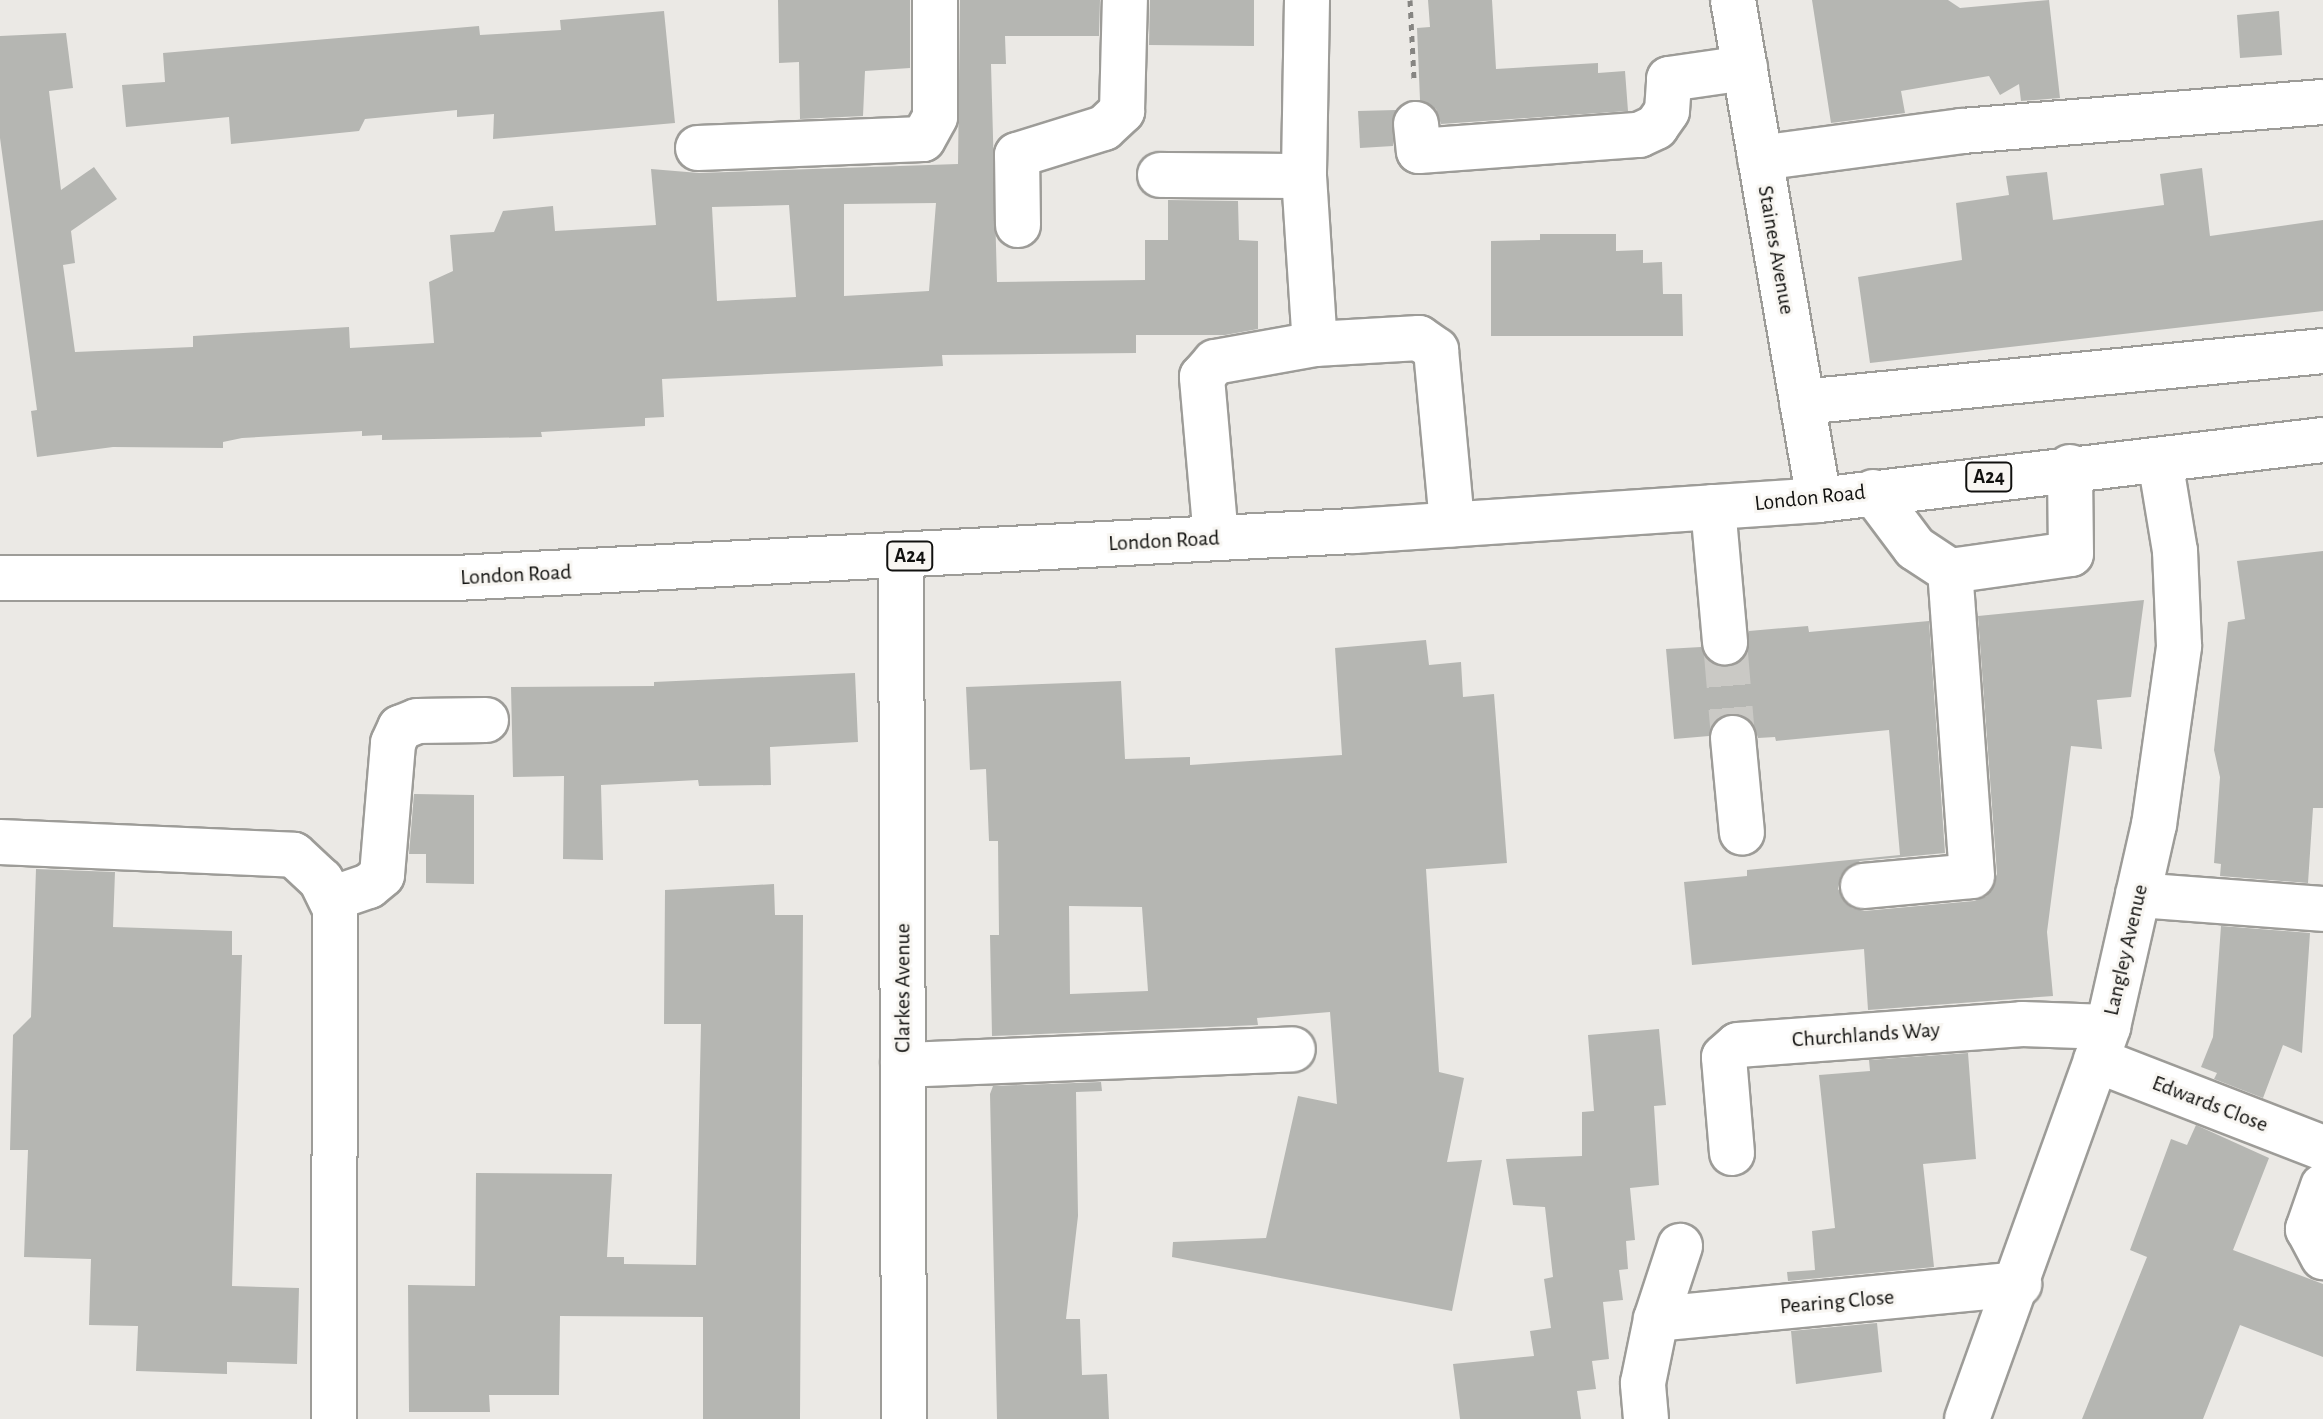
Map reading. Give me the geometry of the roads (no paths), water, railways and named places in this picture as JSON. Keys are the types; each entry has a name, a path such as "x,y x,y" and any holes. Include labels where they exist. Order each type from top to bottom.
{"main road":[{"path":"698,148 923,139 935,117 935,0"},
{"path":"1018,225 1017,155 1104,128 1122,111 1125,0"},
{"path":"1307,0 1304,176 1315,344"},
{"name":"Staines Avenue","path":"1733,0 1819,500"},
{"path":"1416,124 1419,151 1639,135 1656,127 1667,111 1669,79 1745,68"},
{"path":"1760,158 1994,128 2323,102"},
{"path":"1160,175 1304,176"},
{"path":"1216,538 1202,377 1215,362 1315,344 1419,338 1436,350 1452,524"},
{"path":"1802,402 2323,351"},
{"name":"London Road","path":"0,578 456,578 1452,524 1819,500 2070,467 2160,460 2323,440"},
{"name":"Langley Avenue","path":"1967,1419 2019,1284 2102,1043 2138,895 2170,732 2179,646 2175,551 2160,460"},
{"path":"1873,492 1915,548 1950,571 2071,554 2070,467"},
{"path":"1713,507 1725,642"},
{"name":"Clarkes Avenue","path":"901,556 904,1419"},
{"path":"1863,886 1972,876 1950,571"},
{"path":"331,899 369,886 382,875 393,743 400,728 417,721 486,720"},
{"path":"1733,738 1742,833"},
{"path":"0,842 294,855 321,880 331,899 334,1419"},
{"path":"2138,895 2323,909"},
{"name":"Churchlands Way","path":"1732,1153 1724,1057 1738,1045 2022,1024 2102,1043"},
{"name":"Edwards Close","path":"2102,1043 2323,1148"},
{"path":"903,1065 1293,1049"},
{"path":"2323,1186 2308,1229 2323,1257"},
{"path":"1646,1419 1643,1383 1656,1319 1680,1246"},
{"name":"Pearing Close","path":"1656,1319 2019,1284"}],"tunnel":[{"path":"1725,642 1733,738"}]}
